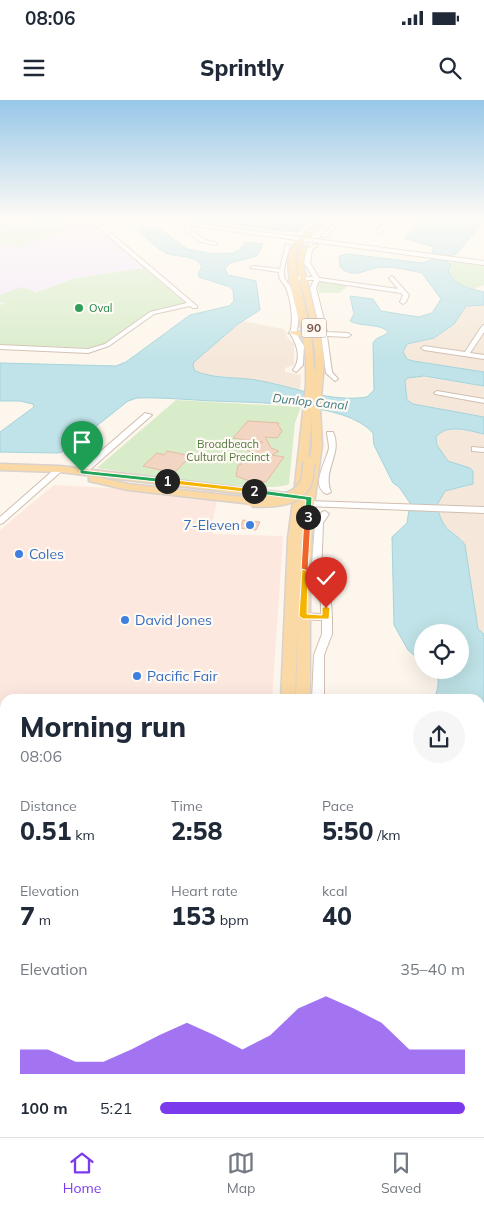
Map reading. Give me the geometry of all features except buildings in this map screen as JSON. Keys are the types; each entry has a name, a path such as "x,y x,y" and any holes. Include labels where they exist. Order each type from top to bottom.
{"main road":[{"name":"90","path":"294,265 320,356 300,480 304,501"},
{"name":"90","path":"299,265 298,278 314,391"},
{"path":"292,333 306,333"},
{"name":"90","path":"289,694 297,616 304,501 317,445 317,431 312,409"},
{"path":"0,467 57,472 116,485 164,491 252,501 277,500 293,495 306,482 312,438 317,431"},
{"path":"0,472 82,472 270,493 304,501"},
{"path":"93,479 304,501"},
{"path":"270,493 288,488 300,480"},
{"name":"90","path":"297,616 302,694"}],"street":[{"path":"0,347 88,351 100,349 152,313 193,306 146,265"},
{"path":"284,265 282,274 293,306 296,324 292,333 301,346 300,365 296,370"},
{"path":"309,265 317,278"},
{"path":"253,268 298,278 317,278 402,290"},
{"path":"317,278 314,288 324,334 329,373 335,379"},
{"path":"392,278 406,294 403,302"},
{"path":"466,355 484,327"},
{"path":"324,334 348,335"},
{"path":"424,348 484,357"},
{"path":"437,393 484,401"},
{"path":"82,472 148,415"},
{"path":"327,492 323,483 324,470 332,455 333,446 330,434"},
{"path":"317,445 333,446"},
{"path":"475,449 484,450"},
{"path":"0,522 57,472"},
{"path":"304,501 484,510"},
{"path":"318,694 317,669 319,655 327,635 326,603 316,577 319,523 325,514"},
{"path":"297,616 326,617"}],"shaded area":[{"path":"0,265 141,265 144,268 75,278 0,304"},
{"path":"484,305 484,372 413,361 404,356 403,352 407,344 434,338 454,324 466,306"},
{"path":"242,321 284,329 287,337 294,344 294,365 285,368 285,372 301,375 300,390 274,383 209,375 195,371 194,362"},
{"path":"416,376 484,386 484,417 413,404 407,400 405,381 407,378"},
{"path":"454,429 484,434 484,634 478,629 465,545 462,539 443,523 439,516 437,505 445,491 470,486 437,445 436,437 439,433"},
{"name":"Pacific Fair","path":"54,485 127,489 217,500 211,531 214,534 283,536 272,694 0,694 0,530"}],"green space":[{"path":"450,265 484,265 484,285 473,289 453,281 448,270"},
{"path":"144,268 186,304 151,311 102,346 94,348 0,345 0,305 4,303 0,302 0,295 22,287 36,292 29,295 75,278"},
{"path":"322,281 349,285 339,293 319,293 318,285"},
{"name":"Broadbeach Cultural Precinct","path":"176,400 301,407 295,423 289,484 277,487 229,485 97,468"}],"water":[{"name":"Dunlop Canal","path":"201,265 228,265 225,269 228,275 256,281 260,310 238,324 194,362 195,371 218,377 256,380 325,396 339,398 367,397 374,390 373,343 388,331 379,327 350,321 354,314 350,296 373,299 381,311 419,317 432,313 441,299 422,273 382,267 356,273 346,271 340,265 450,265 448,270 454,280 468,288 484,292 484,305 466,306 454,324 434,338 407,344 403,352 407,359 413,361 484,372 484,386 424,376 407,378 405,381 407,400 413,404 484,417 484,434 452,429 446,430 436,437 437,445 448,461 470,468 473,471 473,484 445,491 437,505 445,525 465,545 478,629 484,634 484,694 436,694 438,679 469,679 469,624 414,624 414,655 408,650 394,625 392,537 407,523 410,503 399,487 393,483 374,445 373,433 360,423 321,409 298,406 252,402 137,398 128,401 65,451 58,453 0,452 0,432 34,407 33,404 20,401 0,401 0,363 116,366 126,362 190,315 229,306 234,301 233,290 230,287 199,277"}],"place":[{"name":"Oval","path":"79,308"},
{"name":"7-Eleven","path":"250,525"},
{"name":"Coles","path":"19,554"},
{"name":"David Jones","path":"125,620"},
{"name":"Pacific Fair","path":"137,676"}],"route":[{"path":"82,472 309,499 303,616 326,617 326,608"}]}
